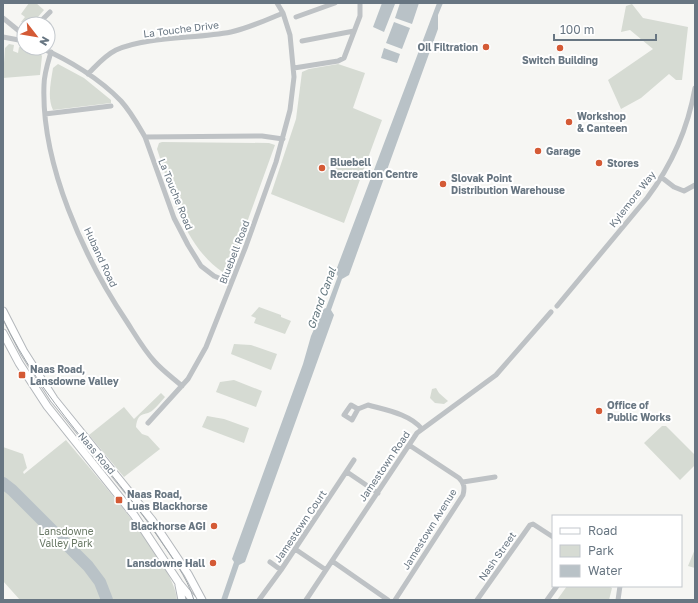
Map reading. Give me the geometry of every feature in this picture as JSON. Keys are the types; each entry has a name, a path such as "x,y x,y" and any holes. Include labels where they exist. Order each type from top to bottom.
{"main road":[{"name":"Naas Road","path":"3,311 24,352 54,399 147,513 198,590 202,600"},
{"name":"Naas Road","path":"3,333 19,363 47,406 134,515 179,583 193,600"},
{"path":"179,583 182,600"},
{"path":"198,590 199,600"}],"street":[{"name":"Bluebell Road","path":"148,424 195,369 206,347 261,205 283,139 290,110 294,68 290,34 283,13 277,3"},
{"path":"296,17 335,3"},
{"path":"294,68 342,60 346,55 360,16 360,3"},
{"path":"46,16 50,12"},
{"name":"La Touche Drive","path":"88,74 102,60 115,51 131,45 230,32 248,28 283,13"},
{"path":"3,18 16,29"},
{"path":"302,41 354,31"},
{"path":"3,37 16,39"},
{"name":"La Touche Road","path":"56,55 88,74 121,101 145,137 174,218 188,245 201,266 214,276 231,283"},
{"name":"Huband Road","path":"50,56 44,84 45,114 49,140 63,194 105,288 147,352 156,363 182,386"},
{"name":"Kylemore Way","path":"557,306 647,198 661,176 682,135 695,88"},
{"path":"45,114 111,106"},
{"path":"145,137 262,136 283,139"},
{"path":"661,176 674,188 684,190 695,185"},
{"name":"Jamestown Road","path":"306,600 409,445 422,429 496,375 551,312"},
{"path":"358,409 368,405 382,409 408,418 422,429"},
{"name":"Jamestown Avenue","path":"395,600 463,495 465,489 464,482 459,478 409,445"},
{"name":"Jamestown Court","path":"259,600 281,570 354,460"},
{"path":"347,472 378,492"},
{"path":"464,482 495,477"},
{"name":"Nash Street","path":"479,599 530,526 533,524 552,536"},
{"path":"295,549 326,570"},
{"path":"332,561 388,600"},
{"path":"270,562 281,570"},
{"path":"547,600 556,587"},
{"path":"618,600 620,587"}],"green space":[{"path":"29,3 36,3 44,10 39,16 24,16 21,14"},
{"path":"632,4 643,18 688,27 682,80 676,80 669,74 641,98 621,109 608,80 653,49 630,30 621,32 626,6"},
{"path":"9,44 14,45 13,51 16,52 16,56 42,56 40,75 3,78 5,48"},
{"path":"58,64 84,78 111,100 111,103 53,110 50,100 51,84 53,68"},
{"name":"Bluebell Recreation Centre","path":"338,64 365,73 353,108 382,120 344,223 271,194 296,119 302,72 309,69"},
{"path":"159,143 269,143 275,145 229,272 224,273 210,262 189,234 174,200 157,149"},
{"path":"259,307 281,315 281,317 291,321 285,334 254,323 256,318 251,316"},
{"path":"234,344 251,345 277,354 271,370 231,354"},
{"path":"234,380 262,391 256,407 216,392 220,382"},
{"path":"436,388 448,401 444,404 435,403 430,398 432,389"},
{"path":"161,393 165,397 153,410 138,418 136,427 142,434 148,436 160,449 124,477 89,435 124,407 134,419"},
{"path":"207,416 224,419 249,428 244,443 202,427"},
{"path":"662,426 666,426 695,455 695,465 680,480 644,443"},
{"name":"Lansdowne Valley Park","path":"66,440 112,495 148,542 163,564 173,584 177,600 20,600 3,581 3,447 23,454 27,468 23,472 24,474"},
{"path":"695,549 695,568 688,566"},
{"path":"566,587 612,588 609,600 557,600"}],"water":[{"path":"382,3 395,4 384,32 373,27"},
{"path":"400,3 419,3 412,24 395,18"},
{"path":"437,3 443,3 438,15 438,29 349,275 342,279 331,310 334,315 245,562 239,565 227,600 221,600 234,562 232,559 303,364 311,336 323,309 326,308 338,276 335,273"},
{"path":"394,22 410,28 402,49 386,43"},
{"path":"384,48 400,54 397,63 381,58"}],"waterway":[{"path":"3,483 12,490 88,566 100,582 107,600"}],"tram line":[{"path":"3,319 18,348 55,403 137,507 156,534 183,574 194,600"}],"place":[{"name":"Oil Filtration","path":"486,47"},
{"name":"Switch Building","path":"560,48"},
{"name":"Workshop & Canteen","path":"569,122"},
{"name":"Garage","path":"538,151"},
{"name":"Stores","path":"599,163"},
{"name":"Bluebell Recreation Centre","path":"322,168"},
{"name":"Slovak Point Distribution Warehouse","path":"443,184"},
{"name":"Naas Road, Lansdowne Valley","path":"22,375"},
{"name":"Office of Public Works","path":"599,411"},
{"name":"Naas Road, Luas Blackhorse","path":"119,500"},
{"name":"Blackhorse AGI","path":"214,526"},
{"name":"Lansdowne Hall","path":"213,563"}],"water label":[{"name":"Grand Canal","path":"321,298"}]}
